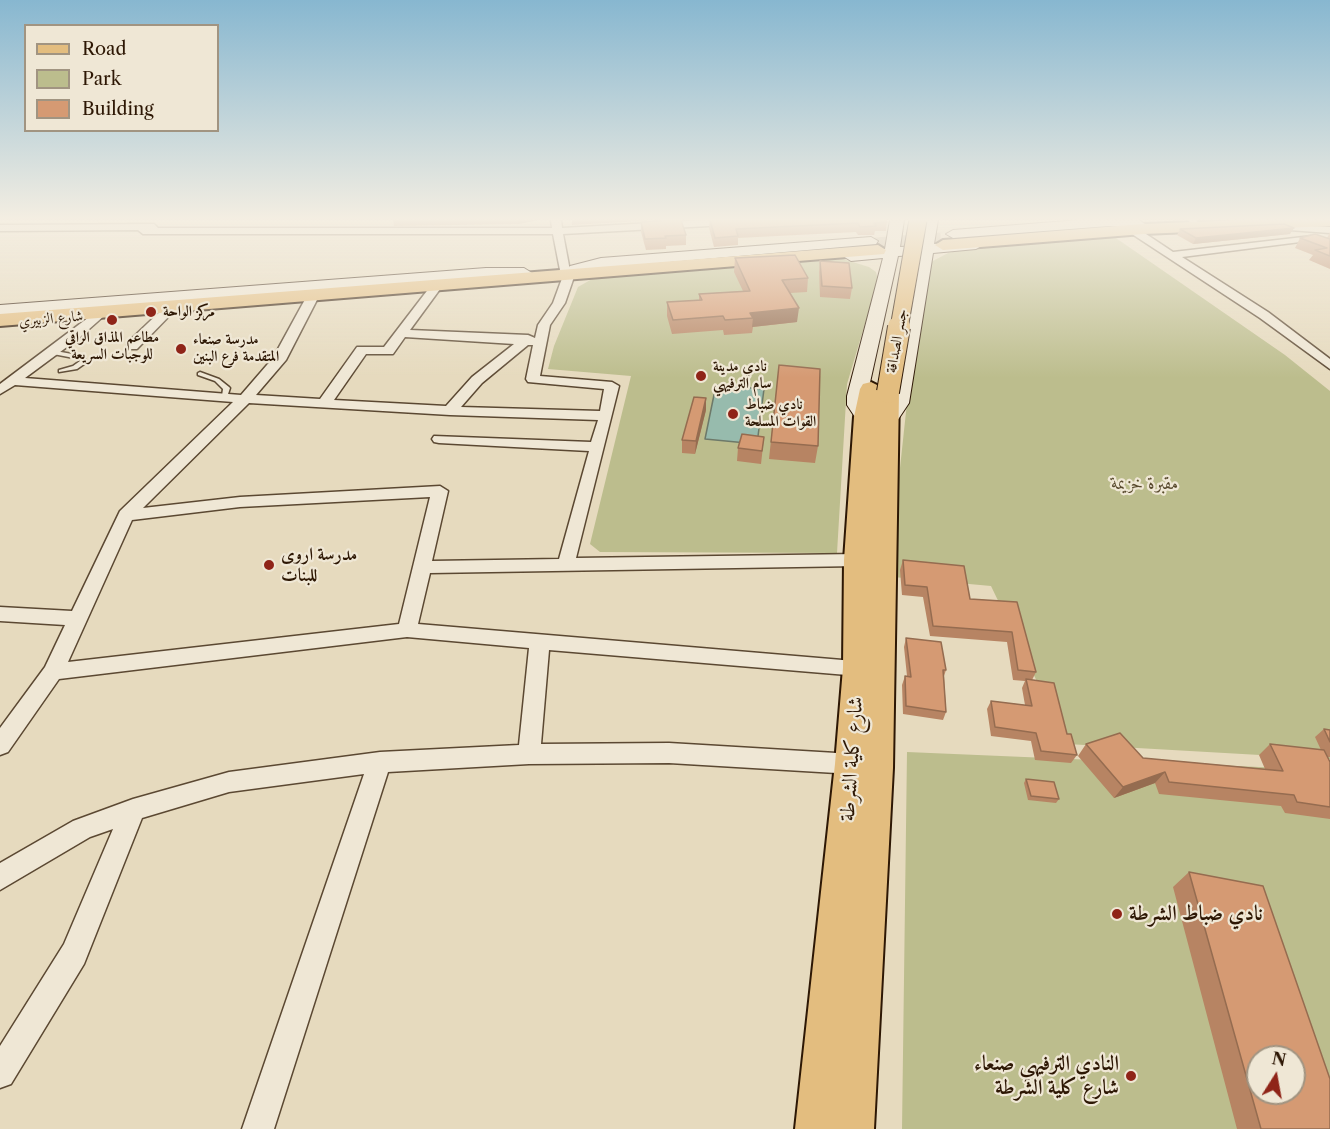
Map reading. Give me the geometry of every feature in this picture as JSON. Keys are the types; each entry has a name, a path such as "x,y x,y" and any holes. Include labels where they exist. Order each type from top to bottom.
{"main road":[{"name":"شارع الزبيري","path":"0,312 531,273"},
{"name":"شارع الزبيري","path":"0,321 437,285 554,273"},
{"path":"578,273 594,276 635,273"},
{"path":"881,273 887,280"},
{"path":"887,273 887,280 857,396 857,405 899,403 922,273"},
{"name":"جسر الصداقة","path":"878,404 899,273"},
{"name":"جسر الصداقة","path":"878,404 918,273"},
{"name":"شارع كلية الشرطة","path":"820,1129 853,764 859,668 858,560 878,404"},
{"name":"شارع كلية الشرطة","path":"849,1129 874,768 880,563 878,404"}],"street":[{"path":"450,411 477,380 544,326 559,303 569,273"},
{"path":"1198,273 1264,315 1330,365"},
{"path":"324,404 362,351 388,351 437,285"},
{"path":"0,744 53,672 80,619 126,515 244,399 279,360 314,294"},
{"path":"132,346 172,307"},
{"path":"6,386 75,335 101,312"},
{"path":"544,326 533,380 612,386 566,564"},
{"path":"402,333 541,342"},
{"path":"6,386 225,396 450,411 606,416"},
{"path":"439,439 598,447"},
{"path":"126,515 240,502 441,491 407,630"},
{"path":"422,567 858,560"},
{"path":"0,614 80,619"},
{"path":"53,672 407,630 859,668"},
{"path":"529,754 540,640"},
{"path":"0,877 82,829 133,810 229,782 380,762 529,754 669,753 853,764"},
{"path":"258,1129 380,762"},
{"path":"0,1073 74,954 133,810"}],"lane":[{"path":"50,352 81,357 84,362 75,368 61,371"},
{"path":"200,374 217,380 227,388 225,396"}],"green space":[{"name":"نادي ضباط القوات المسلحة","path":"671,273 876,273 878,280 847,384 837,553 600,552 590,544 631,376 548,369 554,346 578,287 592,279"},
{"name":"مقبرة خزيمة","path":"929,273 1166,273 1285,355 1330,391 1330,759 1067,744 991,586 893,577 897,496 914,337"},
{"name":"نادي ضباط الشرطة","path":"907,752 1330,770 1330,1129 902,1129"}],"shaded area":[{"path":"716,385 764,389 757,444 705,439"}],"building":[{"path":"742,273 805,273 808,278 782,280 799,308 750,313 753,318 725,320 723,316 673,320 667,302 702,300 699,294 750,291"},
{"path":"821,273 850,273 852,288 822,286"},
{"path":"779,365 820,369 818,446 771,442"},
{"path":"694,397 706,398 696,441 682,440"},
{"path":"742,434 764,437 762,451 738,448"},
{"path":"903,560 964,566 970,599 1017,602 1036,672 1018,670 1012,632 933,626 927,587 905,585"},
{"path":"906,638 941,642 946,670 943,670 946,712 906,706 905,676 911,677"},
{"path":"1026,679 1054,683 1067,734 1071,734 1077,755 1041,751 1036,733 995,727 991,701 1032,706"},
{"path":"1324,729 1330,730 1330,742"},
{"path":"1120,733 1143,758 1283,771 1270,744 1324,750 1330,762 1330,807 1297,802 1294,795 1169,782 1165,772 1123,787 1086,744"},
{"path":"1026,779 1054,782 1059,799 1031,796"},
{"path":"1189,872 1263,886 1330,1079 1330,1129 1261,1129 1254,1105 1306,1105 1306,1045 1246,1045 1246,1075"}],"place":[{"name":"مركز الواحة","path":"151,312"},
{"name":"مطاعم المذاق الراقي للوجبات السريعة","path":"112,320"},
{"name":"مدرسة صنعاء المتقدمة فرع البنين","path":"181,349"},
{"name":"نادي مدينة سام الترفيهي","path":"701,376"},
{"name":"نادي ضباط القوات المسلحة","path":"733,414"},
{"name":"مدرسة اروى للبنات","path":"269,565"},
{"name":"نادي ضباط الشرطة","path":"1117,914"},
{"name":"النادي الترفيهي صنعاء شارع كلية الشرطة","path":"1131,1076"}]}
